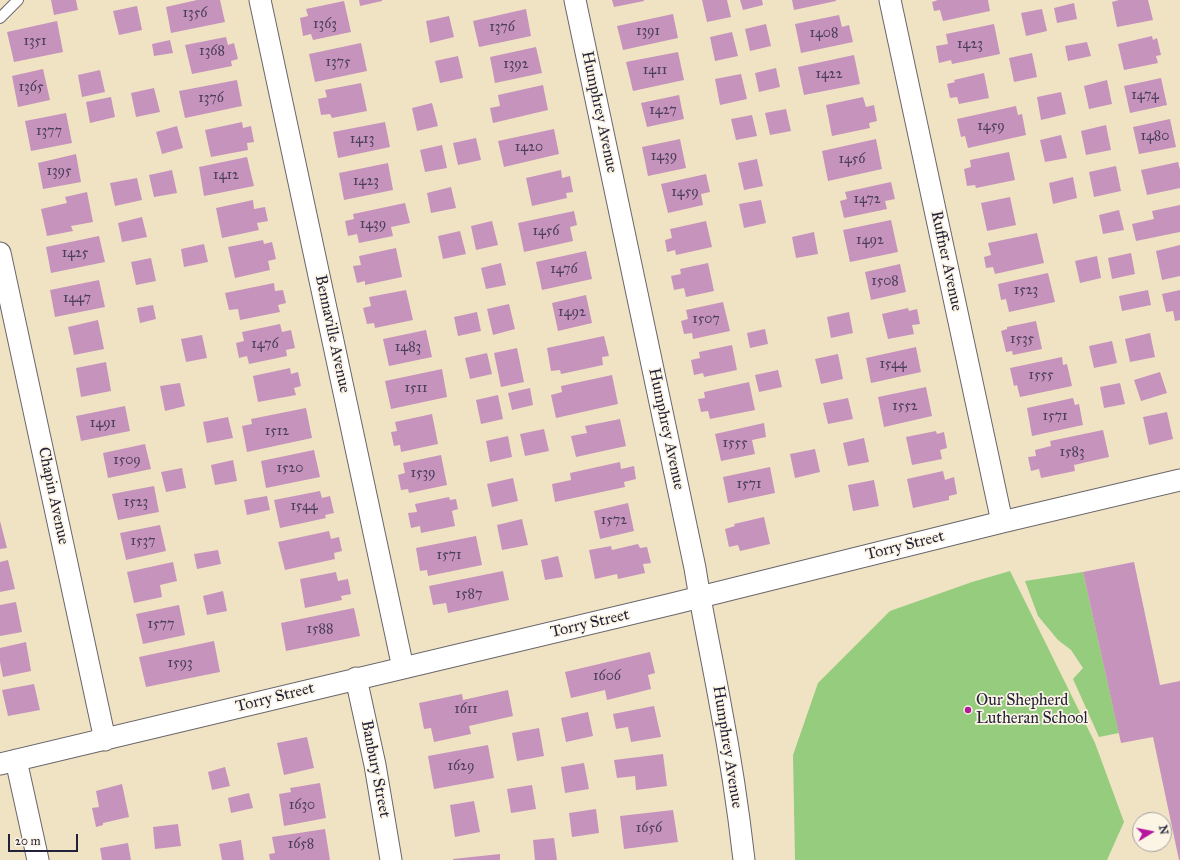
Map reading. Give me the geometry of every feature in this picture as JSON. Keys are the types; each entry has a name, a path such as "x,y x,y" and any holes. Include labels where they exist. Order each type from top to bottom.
{"street":[{"name":"Bennaville Avenue","path":"260,0 403,668"},
{"name":"Humphrey Avenue","path":"576,0 692,552 736,795 744,860"},
{"name":"Ruffner Avenue","path":"890,0 1002,522"},
{"name":"Chapin Avenue","path":"0,253 105,740"},
{"name":"Torry Street","path":"8,762 700,597 1002,522 1180,480"},
{"name":"Banbury Street","path":"356,678 375,765 391,860"},
{"path":"8,762 38,860"}],"lane":[{"path":"0,18 18,0"}],"green space":[{"path":"1010,571 1095,743 1124,822 1107,860 795,860 793,755 818,683 890,611 972,582"},
{"path":"1083,572 1119,733 1099,737 1073,679 1083,668 1071,650 1058,640 1038,616 1025,581"}],"building":[{"path":"51,0 76,0 78,10 54,15"},
{"path":"197,0 220,0 225,22 171,33 166,7"},
{"path":"359,0 382,0 382,1 360,6"},
{"path":"612,0 644,0 644,1 614,7"},
{"path":"702,0 727,0 731,17 707,22"},
{"path":"740,0 762,0 763,5 743,10"},
{"path":"792,0 836,0 836,1 794,10"},
{"path":"938,0 988,0 990,11 943,21 940,10 934,11 932,2"},
{"path":"1119,0 1148,0 1153,20 1117,27 1112,2"},
{"path":"344,1 351,32 313,40 311,34 303,36 300,18 308,16 306,9"},
{"path":"1074,3 1077,19 1057,23 1054,8"},
{"path":"137,6 142,30 119,35 113,11"},
{"path":"526,9 531,36 479,47 473,21"},
{"path":"1042,9 1047,31 1026,36 1021,13"},
{"path":"673,14 678,38 623,50 617,26"},
{"path":"839,15 842,27 849,25 853,42 801,53 795,24"},
{"path":"449,16 454,37 430,43 426,21"},
{"path":"57,21 63,52 14,62 7,32"},
{"path":"766,24 771,46 750,51 745,29"},
{"path":"994,24 1000,54 952,64 951,60 939,63 936,46 948,44 946,34"},
{"path":"732,32 738,56 715,61 710,37"},
{"path":"1152,36 1153,40 1157,38 1161,55 1156,56 1158,63 1124,70 1118,44"},
{"path":"226,37 228,45 234,43 238,59 231,61 232,66 192,74 185,45"},
{"path":"170,40 173,53 154,56 152,44"},
{"path":"1087,42 1091,56 1068,61 1065,46"},
{"path":"361,43 367,71 315,82 309,54"},
{"path":"536,47 542,73 495,83 490,57"},
{"path":"678,52 684,80 633,91 626,62"},
{"path":"1032,53 1037,77 1014,82 1009,58"},
{"path":"854,55 860,84 804,95 798,67"},
{"path":"458,56 463,78 440,83 435,61"},
{"path":"776,68 780,87 759,92 755,73"},
{"path":"43,69 50,100 18,107 12,76"},
{"path":"100,70 105,92 82,97 78,75"},
{"path":"984,73 989,98 959,104 957,97 950,98 947,84 955,82 954,80"},
{"path":"741,74 747,99 720,105 715,79"},
{"path":"1161,78 1167,105 1130,113 1124,86"},
{"path":"237,80 242,106 185,118 179,91"},
{"path":"1107,80 1112,104 1089,109 1084,86"},
{"path":"361,83 367,111 332,118 330,114 321,115 318,99 327,97 325,90"},
{"path":"543,85 548,110 493,123 490,108 500,106 498,95"},
{"path":"154,88 160,112 136,117 131,93"},
{"path":"1061,92 1066,114 1041,120 1037,97"},
{"path":"679,95 684,119 647,127 641,103"},
{"path":"111,97 115,117 90,123 86,102"},
{"path":"863,97 866,107 874,105 877,121 869,123 870,128 832,136 826,105"},
{"path":"432,103 438,126 417,131 412,108"},
{"path":"1016,106 1018,115 1022,114 1026,135 968,148 965,136 961,137 957,119"},
{"path":"786,109 791,131 770,135 765,113"},
{"path":"66,113 72,143 31,151 25,121"},
{"path":"752,115 757,136 736,140 731,119"},
{"path":"1170,119 1176,147 1139,154 1133,127"},
{"path":"242,122 243,128 251,126 254,142 247,143 248,150 211,157 205,130"},
{"path":"385,122 390,147 338,158 333,132"},
{"path":"1106,125 1111,150 1086,155 1081,131"},
{"path":"177,126 183,148 162,154 156,132"},
{"path":"554,129 559,154 504,167 498,141"},
{"path":"1061,135 1067,158 1045,162 1040,140"},
{"path":"476,138 481,160 458,165 453,143"},
{"path":"680,139 686,168 648,176 642,147"},
{"path":"876,139 882,169 828,181 822,151"},
{"path":"442,145 447,168 425,172 420,150"},
{"path":"1009,152 1015,180 976,188 975,185 967,186 964,169 971,167 970,160"},
{"path":"76,154 81,182 43,189 38,163"},
{"path":"247,157 254,186 204,196 199,167"},
{"path":"757,159 763,186 744,190 738,163"},
{"path":"1178,162 1180,170 1180,188 1147,195 1141,170"},
{"path":"388,163 393,190 344,200 339,173"},
{"path":"1116,166 1121,191 1094,197 1089,172"},
{"path":"172,170 177,193 154,197 149,175"},
{"path":"561,170 562,178 570,176 573,192 566,193 567,198 532,206 526,178"},
{"path":"706,174 710,192 701,194 703,205 668,213 661,184"},
{"path":"1073,177 1077,198 1053,204 1049,183"},
{"path":"137,178 142,200 115,206 110,183"},
{"path":"891,182 895,199 885,201 887,209 844,218 840,201 847,199 845,192"},
{"path":"451,187 456,208 431,213 427,193"},
{"path":"87,192 93,222 71,226 73,231 47,236 41,209 67,203 65,197"},
{"path":"1010,197 1016,225 987,231 981,203"},
{"path":"253,200 254,209 265,207 268,221 257,223 259,230 222,238 216,208"},
{"path":"761,200 766,223 744,228 739,204"},
{"path":"405,203 410,223 391,227 393,236 359,243 357,234 348,236 345,221 354,219 353,214"},
{"path":"1180,205 1180,232 1136,241 1132,224 1154,219 1152,211"},
{"path":"1119,210 1124,230 1103,234 1099,215"},
{"path":"574,211 577,225 570,227 573,241 524,252 518,223"},
{"path":"142,217 147,237 122,242 118,223"},
{"path":"891,220 898,252 850,262 843,230"},
{"path":"492,221 498,245 476,250 471,226"},
{"path":"706,221 712,247 676,255 675,250 667,252 665,240 672,238 670,229"},
{"path":"460,231 466,254 443,259 438,236"},
{"path":"814,232 818,254 796,258 792,237"},
{"path":"1037,233 1044,263 995,274 993,267 986,268 984,257 991,255 988,243"},
{"path":"99,236 105,262 51,273 46,247"},
{"path":"263,240 264,244 272,242 276,259 268,261 270,270 235,278 228,247"},
{"path":"204,244 208,262 184,267 181,249"},
{"path":"1180,245 1180,276 1162,280 1156,251"},
{"path":"396,248 402,277 365,285 365,281 357,283 353,266 361,265 359,256"},
{"path":"586,251 592,279 542,290 536,262"},
{"path":"1131,253 1135,274 1112,279 1108,258"},
{"path":"1097,256 1101,278 1080,283 1075,261"},
{"path":"151,258 156,281 136,285 131,262"},
{"path":"501,263 506,285 486,289 481,268"},
{"path":"708,263 714,291 686,297 684,288 674,290 671,276 681,274 680,269"},
{"path":"900,264 906,292 871,300 865,272"},
{"path":"1048,273 1055,302 1009,312 1006,299 1001,300 998,284"},
{"path":"99,280 105,307 55,317 50,290"},
{"path":"274,283 275,291 283,290 286,303 278,305 280,312 240,320 238,309 229,310 225,293"},
{"path":"406,290 413,320 375,328 374,323 367,324 363,308 371,306 369,297"},
{"path":"1148,290 1151,305 1122,311 1119,296"},
{"path":"1180,290 1180,320 1175,321 1173,311 1166,312 1162,294"},
{"path":"586,295 592,323 558,331 552,303"},
{"path":"723,302 730,331 693,339 692,333 684,334 681,321 688,319 686,310"},
{"path":"509,304 515,329 493,335 487,309"},
{"path":"153,305 156,319 140,323 137,308"},
{"path":"908,308 909,311 917,309 920,324 912,325 914,334 888,339 882,314"},
{"path":"477,312 481,331 458,336 454,317"},
{"path":"849,312 853,333 831,338 827,317"},
{"path":"98,320 104,349 74,355 68,327"},
{"path":"1036,321 1042,349 1013,355 1012,351 1006,352 1001,331 1007,329 1007,327"},
{"path":"280,324 282,332 291,330 295,348 286,350 287,356 249,364 247,356 239,358 236,343 244,341 242,332"},
{"path":"765,329 768,344 750,348 747,333"},
{"path":"426,330 432,357 389,366 383,339"},
{"path":"1150,333 1155,357 1130,362 1125,339"},
{"path":"202,335 207,358 186,362 181,339"},
{"path":"604,336 609,356 602,357 603,365 561,374 560,370 551,371 547,348"},
{"path":"1112,341 1117,363 1094,368 1089,346"},
{"path":"732,345 737,370 704,377 703,373 694,375 691,360 700,358 699,352"},
{"path":"916,347 921,372 871,383 866,358"},
{"path":"517,348 524,382 501,387 494,353"},
{"path":"487,353 492,374 470,379 465,358"},
{"path":"838,354 843,379 821,384 815,359"},
{"path":"1062,357 1063,365 1067,364 1072,386 1020,397 1017,385 1014,386 1010,368"},
{"path":"106,362 111,391 81,397 76,368"},
{"path":"290,368 291,374 298,372 301,386 294,388 296,395 258,402 253,376"},
{"path":"442,369 447,397 391,409 385,381"},
{"path":"778,370 782,387 759,392 755,375"},
{"path":"1160,372 1167,393 1141,401 1134,380"},
{"path":"612,375 618,404 556,418 551,395 562,392 561,386"},
{"path":"749,382 755,410 710,419 708,411 701,412 698,399 705,398 704,392"},
{"path":"180,383 185,406 165,411 160,386"},
{"path":"1120,383 1125,404 1104,408 1100,387"},
{"path":"926,387 932,416 884,427 878,397"},
{"path":"530,388 533,405 512,410 508,393"},
{"path":"498,395 503,419 481,424 476,400"},
{"path":"848,398 853,419 828,424 823,403"},
{"path":"1073,398 1075,405 1079,404 1083,425 1032,436 1027,408"},
{"path":"125,406 130,431 81,441 76,416"},
{"path":"306,408 312,438 247,452 242,426 252,424 251,419"},
{"path":"1167,412 1173,439 1149,445 1143,417"},
{"path":"432,414 438,444 401,452 400,445 394,446 391,432 397,431 395,422"},
{"path":"228,417 233,438 207,443 203,422"},
{"path":"620,419 626,446 576,457 571,436 587,433 585,426"},
{"path":"764,423 766,437 752,440 755,454 721,461 715,434"},
{"path":"544,429 549,451 525,456 520,434"},
{"path":"1103,430 1109,457 1074,465 1075,471 1041,478 1039,469 1031,471 1028,457 1036,456 1035,450 1051,446 1050,441"},
{"path":"936,431 937,434 944,432 947,448 940,450 942,459 912,465 906,437"},
{"path":"508,436 512,457 490,462 486,441"},
{"path":"864,438 869,462 848,466 843,443"},
{"path":"145,444 151,469 108,478 103,453"},
{"path":"815,449 820,472 795,478 790,454"},
{"path":"314,450 320,477 266,488 261,461"},
{"path":"441,455 447,485 409,493 408,489 401,490 398,475 405,473 403,463"},
{"path":"233,460 237,481 215,485 211,465"},
{"path":"620,462 621,469 634,466 636,479 624,482 625,487 555,502 552,484 571,480 570,473"},
{"path":"770,467 775,493 728,503 723,477"},
{"path":"182,468 186,488 166,492 161,472"},
{"path":"943,471 945,480 954,477 957,494 949,496 949,500 913,508 907,479"},
{"path":"513,478 518,501 492,507 487,484"},
{"path":"874,480 879,506 853,511 848,485"},
{"path":"154,486 159,512 118,520 112,494"},
{"path":"320,491 322,498 330,496 334,513 325,515 326,518 280,528 274,500"},
{"path":"267,496 270,510 247,515 244,500"},
{"path":"449,497 450,500 456,499 458,509 452,511 455,526 421,533 420,526 411,528 408,513 417,512 415,504"},
{"path":"628,503 634,531 600,539 594,511"},
{"path":"764,517 770,544 740,551 738,545 729,547 725,529 735,526 734,524"},
{"path":"522,519 528,545 502,550 497,525"},
{"path":"0,521 7,548 0,549"},
{"path":"160,525 166,551 126,560 120,533"},
{"path":"329,531 331,539 339,537 342,551 334,553 335,559 285,570 278,542"},
{"path":"476,536 482,565 428,576 427,570 420,571 416,548"},
{"path":"638,544 640,548 647,547 651,563 643,564 645,573 618,579 617,574 595,579 589,550 611,546 612,550"},
{"path":"218,550 221,564 197,569 194,554"},
{"path":"558,556 563,577 545,580 541,560"},
{"path":"8,560 15,589 0,592 0,562"},
{"path":"173,562 177,581 160,585 162,597 134,603 127,572"},
{"path":"1134,562 1160,685 1180,681 1180,860 1172,827 1172,812 1169,812 1153,737 1121,743 1083,572"},
{"path":"503,571 509,600 448,613 446,603 433,605 429,586"},
{"path":"336,572 338,581 348,579 351,594 341,596 342,600 305,608 300,579"},
{"path":"223,591 227,611 207,615 203,596"},
{"path":"16,602 22,632 0,636 0,605"},
{"path":"179,605 185,635 143,644 136,614"},
{"path":"354,608 360,636 286,651 281,623"},
{"path":"214,641 220,672 146,687 139,657"},
{"path":"26,642 31,671 3,677 0,662 0,648"},
{"path":"650,652 655,673 648,675 651,689 607,700 605,690 571,698 565,672"},
{"path":"34,684 40,710 8,716 2,690"},
{"path":"508,690 513,716 469,726 471,734 434,742 431,728 424,729 419,703 462,694 463,700"},
{"path":"654,706 661,737 631,742 628,727 616,729 613,714"},
{"path":"588,712 593,736 566,742 561,718"},
{"path":"539,728 544,756 517,761 512,733"},
{"path":"307,737 314,768 284,775 277,743"},
{"path":"488,745 494,778 434,789 428,756"},
{"path":"663,754 667,786 636,790 635,776 617,778 614,760"},
{"path":"584,763 589,789 565,793 561,767"},
{"path":"225,767 230,786 212,790 208,772"},
{"path":"320,783 326,818 284,826 279,794 291,792 290,788"},
{"path":"122,784 129,817 103,823 103,825 96,827 92,808 99,807 96,791"},
{"path":"532,785 536,809 511,813 507,789"},
{"path":"249,793 253,808 231,813 228,798"},
{"path":"474,801 480,832 455,837 450,805"},
{"path":"596,809 599,833 572,837 569,813"},
{"path":"673,810 678,842 624,849 620,816"},
{"path":"178,824 181,846 155,849 153,827"},
{"path":"325,829 330,860 270,860 269,854 275,853 272,837"},
{"path":"554,838 557,860 535,860 533,840"},
{"path":"241,840 244,860 222,860 219,844"},
{"path":"128,843 131,860 102,860 100,848"},
{"path":"500,854 500,860 453,860 453,859"}],"place":[{"name":"Our Shepherd Lutheran School","path":"968,710"}]}
